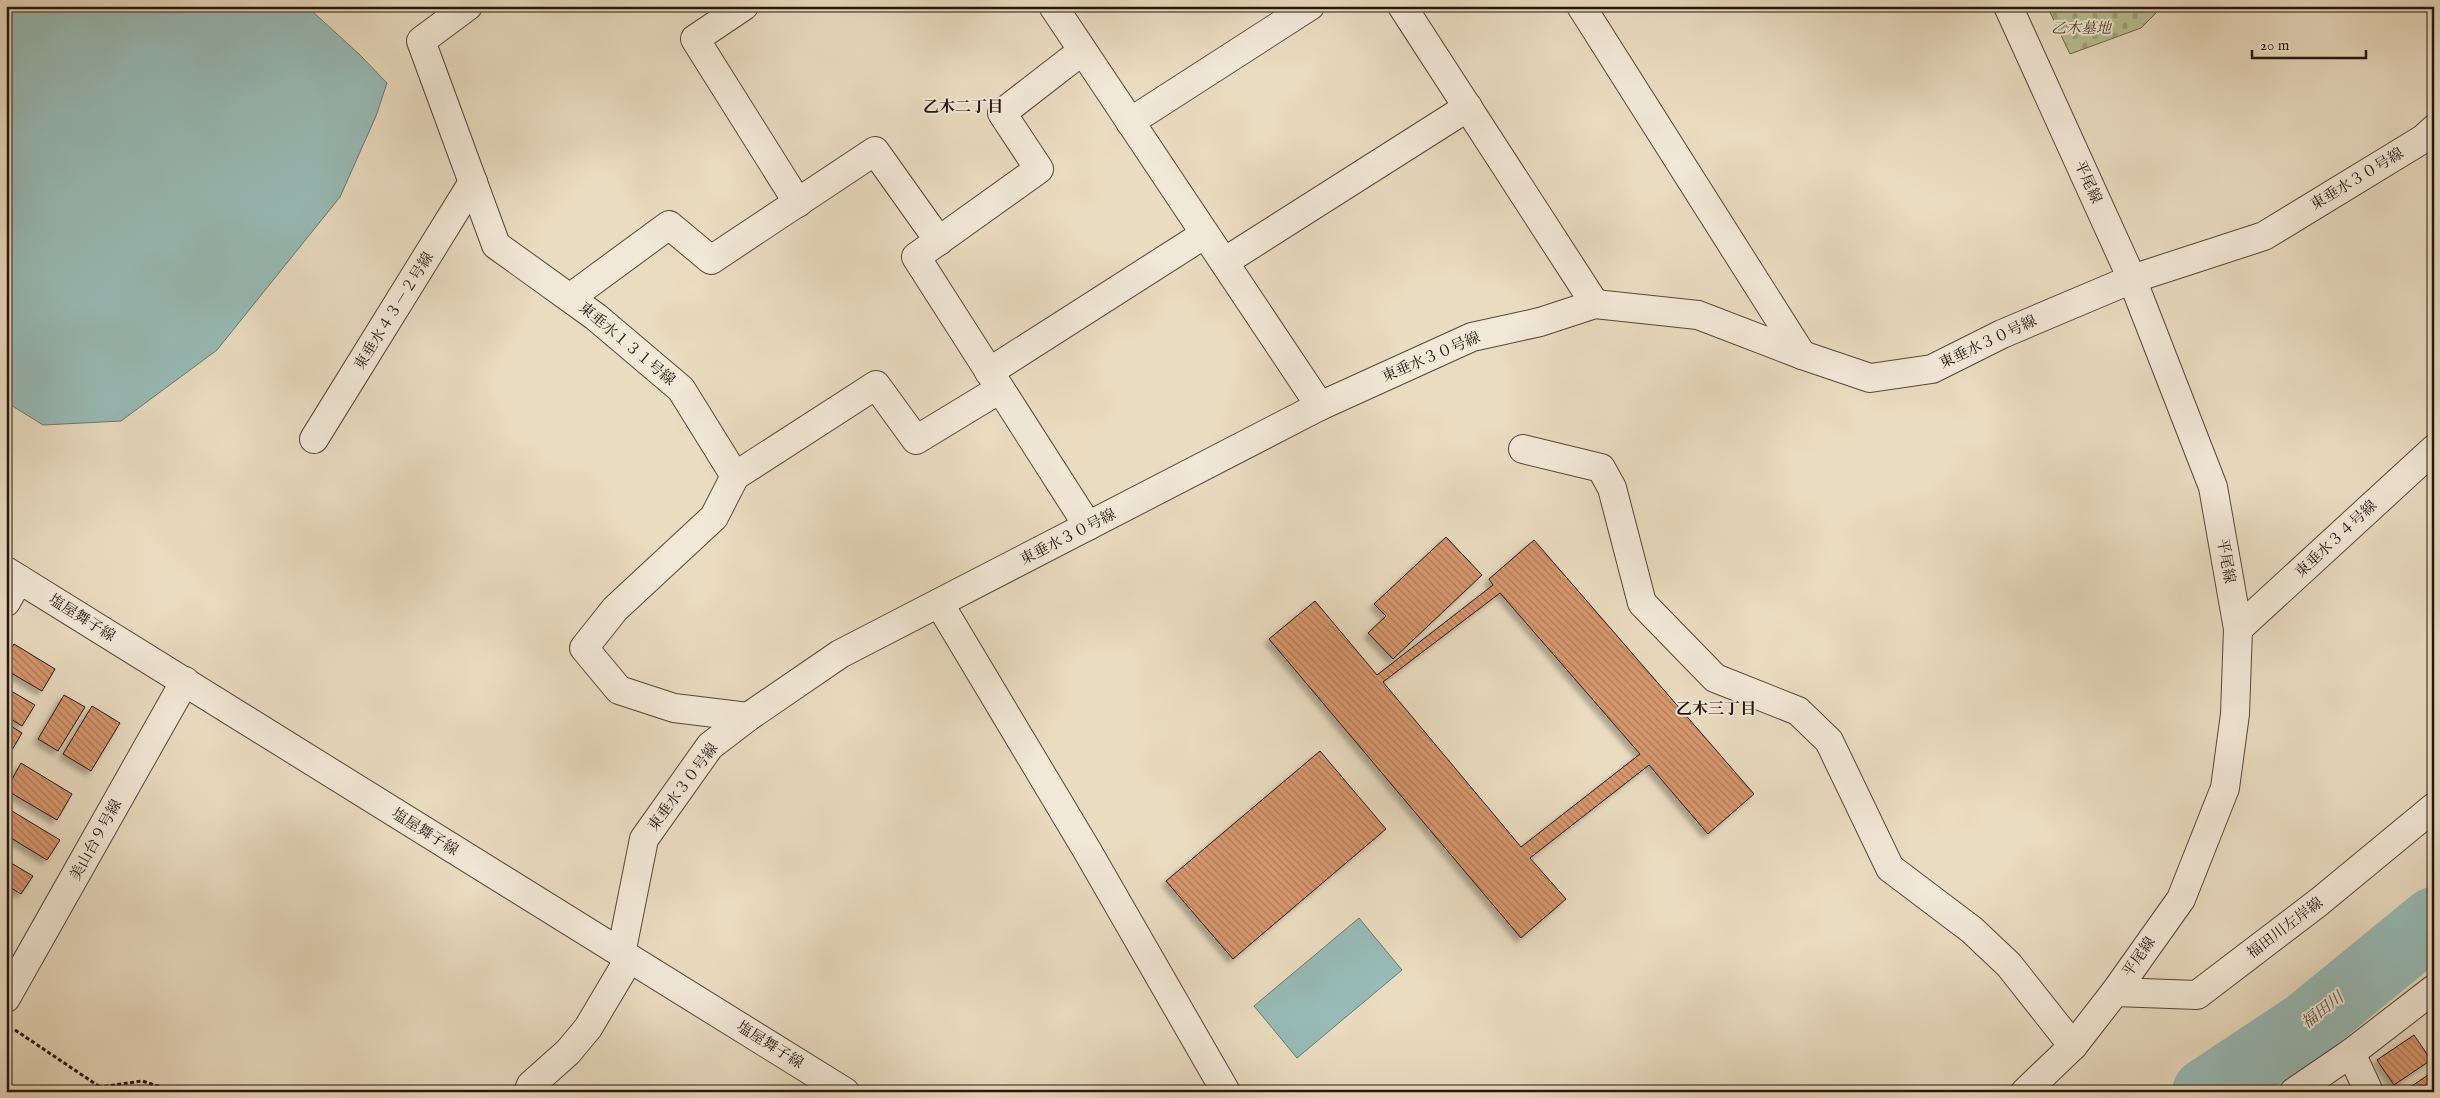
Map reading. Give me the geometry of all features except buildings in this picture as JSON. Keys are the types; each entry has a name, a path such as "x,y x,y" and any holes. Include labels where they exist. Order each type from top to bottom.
{"street":[{"name":"東垂水１３１号線","path":"468,6 421,41 496,245 571,297 681,389 734,476"},
{"path":"744,6 695,40 798,203"},
{"path":"1053,6 1320,406"},
{"path":"1130,122 1310,6"},
{"path":"1402,6 1595,304"},
{"path":"1581,6 1802,355"},
{"name":"平尾線","path":"2008,6 2132,278 2213,487 2238,630 2235,714 2225,788 2181,899 2115,992 2073,1046 2025,1092"},
{"path":"1082,51 1002,113 1039,169 916,257 1088,526"},
{"path":"1224,262 1468,107"},
{"name":"東垂水３０号線","path":"528,1092 531,1085 568,1052 588,1028 625,956 644,839 710,746 748,717 840,654 1320,406 1472,337 1540,322 1595,304 1698,315 1802,355 1870,378 1932,369 2002,334 2132,278 2264,236 2423,139 2434,130"},
{"path":"571,297 669,225 711,260 875,151 939,241"},
{"name":"東垂水４３－２号線","path":"314,439 473,182"},
{"path":"748,717 674,708 619,690 584,648 614,610 714,517 734,476 876,385 916,440 995,381 1205,234"},
{"path":"1523,448 1601,468 1612,488 1642,604 1716,678 1798,711 1829,741 1890,868 1972,930 2009,965 2073,1046"},
{"name":"東垂水３４号線","path":"2238,630 2434,449"},
{"path":"6,602 13,575"},
{"name":"塩屋舞子線","path":"13,575 845,1092"},
{"path":"939,603 1088,852 1226,1092"},
{"name":"美山台９号線","path":"6,998 185,681"},
{"name":"福田川左岸線","path":"2115,992 2197,995 2319,902 2434,807"},
{"path":"2294,1092 2351,1052 2434,989"},
{"path":"2351,1052 2369,1092"}],"path":[{"path":"14,1030 107,1092"},
{"path":"100,1087 142,1081 176,1092"}],"green space":[{"name":"乙木墓地","path":"2047,6 2163,6 2141,28 2070,54"}],"water":[{"path":"6,6 311,6 313,12 360,55 387,83 376,116 340,197 217,350 121,421 43,425 6,402"},
{"path":"1359,918 1402,970 1297,1058 1254,1006"}],"waterway":[{"name":"福田川","path":"2206,1092 2307,1025 2434,921"}],"district":[{"name":"乙木二丁目","path":"963,108"},
{"name":"乙木三丁目","path":"1716,710"}]}
